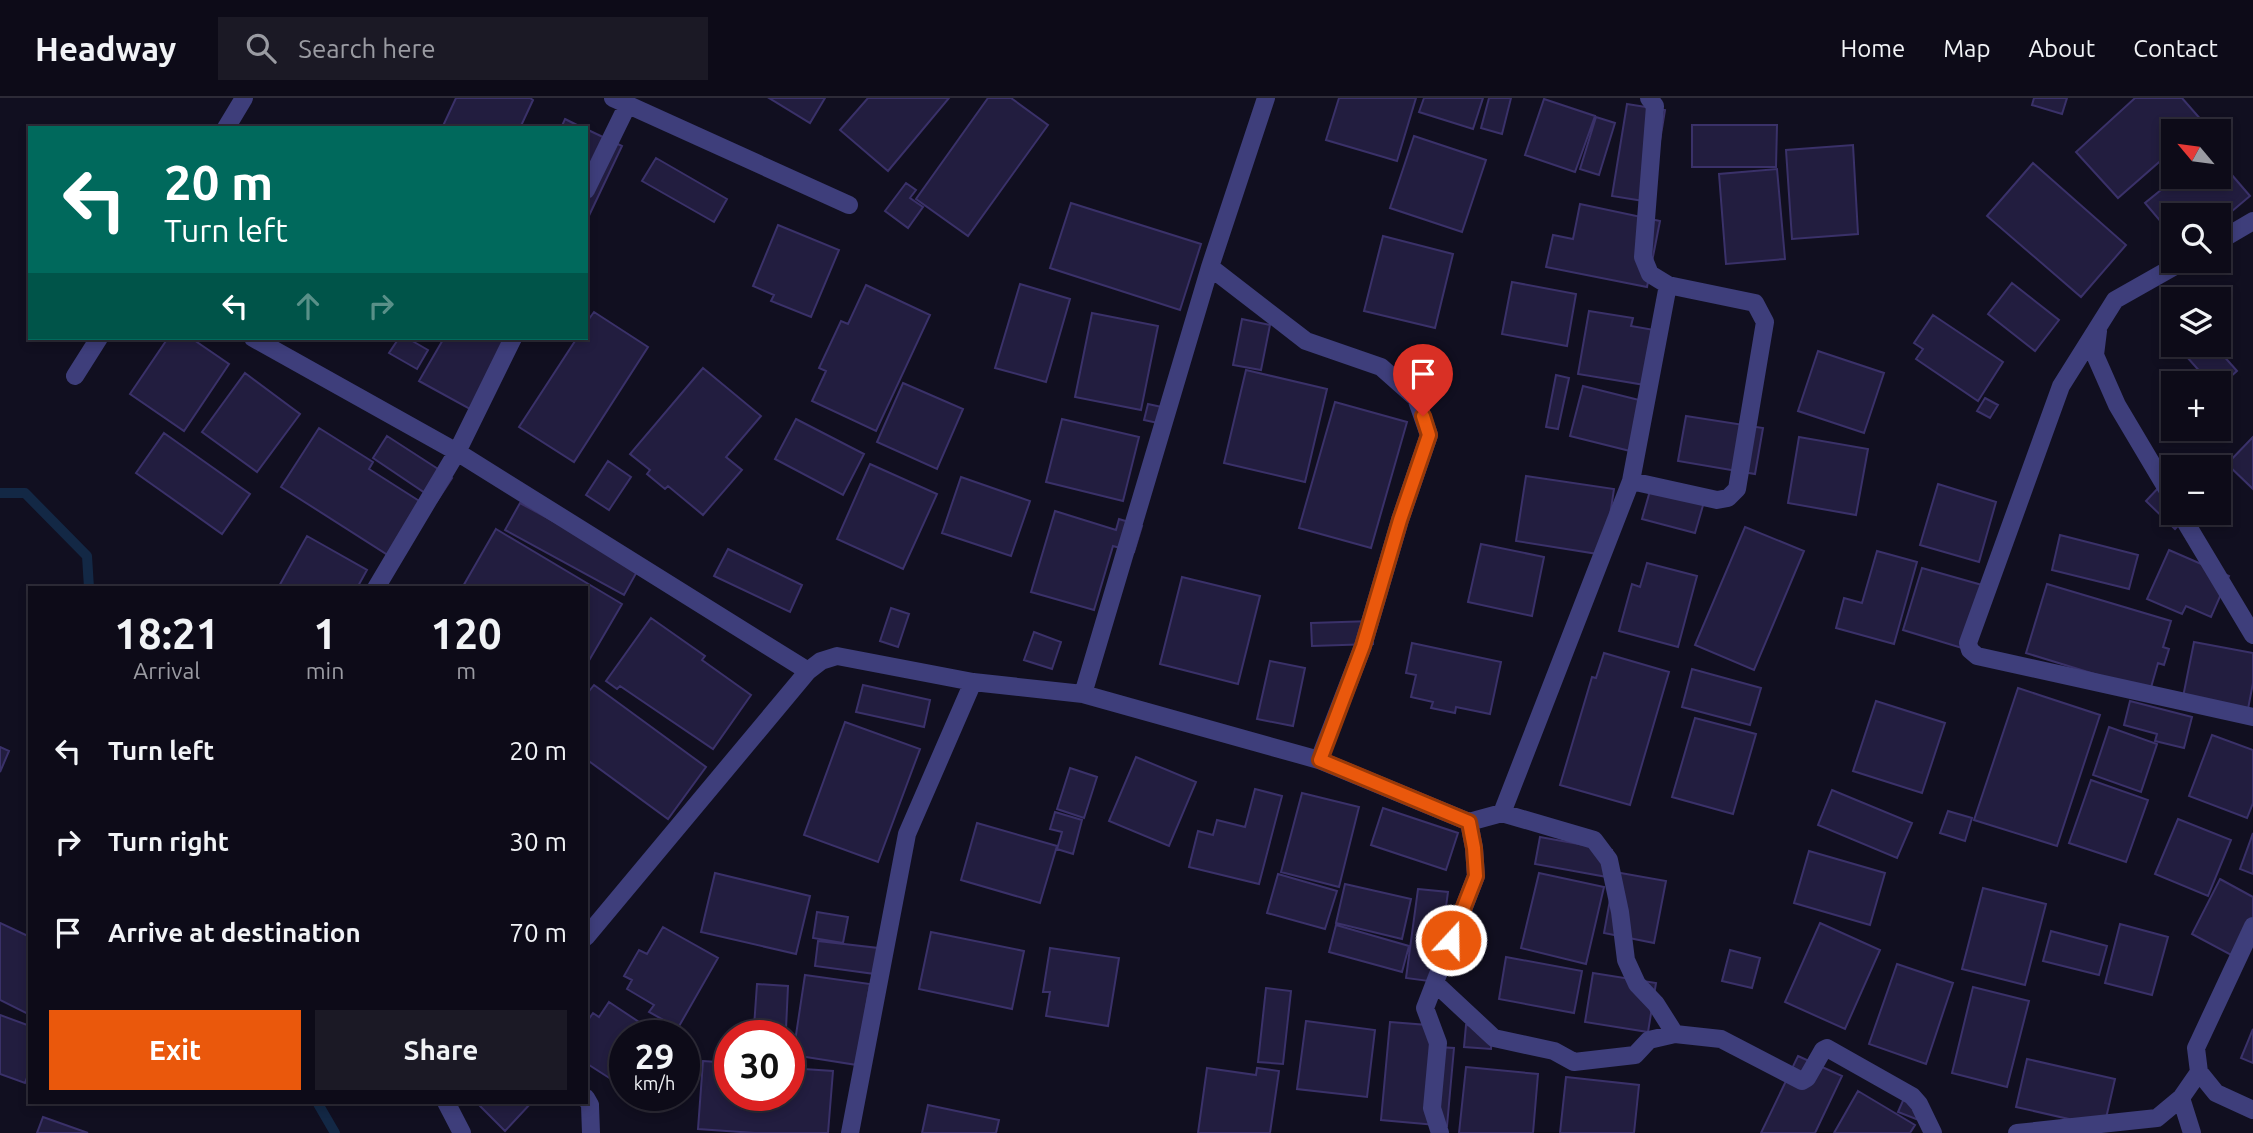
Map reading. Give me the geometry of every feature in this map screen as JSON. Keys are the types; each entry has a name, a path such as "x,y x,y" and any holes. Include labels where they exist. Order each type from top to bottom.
{"street":[{"path":"227,126 244,98"},
{"path":"1083,694 1210,267 1266,98"},
{"path":"1631,481 1717,500 1728,498 1737,489 1765,322 1755,303 1668,285 1650,274 1643,257 1655,106 1648,98"},
{"path":"588,185 620,102 849,205"},
{"path":"2231,234 2253,221"},
{"path":"1210,267 1306,341 1381,367 1416,398 1429,435 1400,520 1363,646 1320,760"},
{"path":"2163,273 2115,300 2061,386 1968,643 1970,650 1977,656 2253,717"},
{"path":"1502,813 1631,481 1668,285"},
{"path":"2099,324 2095,355 2117,405 2161,479"},
{"path":"75,376 98,340"},
{"path":"257,340 457,452 808,671"},
{"path":"377,586 457,452 512,340"},
{"path":"2187,525 2253,635"},
{"path":"588,935 808,671 821,661 837,656 973,682 1083,694 1320,760 1469,822 1502,813 1594,840 1609,860 1620,912 1626,960 1637,984 1656,1004 1675,1034"},
{"path":"850,1133 907,834 973,682"},
{"path":"1440,1133 1432,1108 1438,1043 1425,1008 1476,876 1469,822"},
{"path":"2253,926 2196,1048 2199,1072 2216,1093 2253,1110"},
{"path":"1435,983 1494,1038 1554,1051 1574,1062 1635,1055 1649,1040 1675,1034 1721,1039 1802,1081 1807,1078 1823,1050 1827,1048 1912,1096 1919,1104 1933,1133"},
{"path":"2017,1133 2157,1118 2181,1098 2199,1072"},
{"path":"2181,1098 2192,1133"},
{"path":"588,1102 591,1133"},
{"path":"447,1104 462,1133"}],"building":[{"path":"456,98 533,100 521,126 443,126"},
{"path":"769,98 825,98 810,123"},
{"path":"868,98 949,98 888,171 840,130"},
{"path":"988,98 1011,98 1048,125 968,236 916,199"},
{"path":"1339,98 1416,98 1397,161 1326,140"},
{"path":"1424,98 1483,98 1473,129 1419,112"},
{"path":"1489,98 1511,98 1502,134 1481,128"},
{"path":"2034,98 2067,98 2062,114 2032,105"},
{"path":"2135,98 2182,98 2200,119 2161,119 2161,160 2118,198 2076,152"},
{"path":"1544,99 1595,116 1575,172 1525,155"},
{"path":"1627,104 1665,110 1650,202 1612,196"},
{"path":"1596,117 1615,123 1599,175 1580,169"},
{"path":"565,119 579,126 562,126"},
{"path":"1692,125 1777,125 1776,167 1692,167"},
{"path":"588,130 622,146 588,218"},
{"path":"1414,136 1486,160 1462,232 1390,208"},
{"path":"1853,145 1858,234 1792,239 1786,150"},
{"path":"656,158 727,199 714,222 642,181"},
{"path":"2033,163 2126,245 2081,297 1987,216"},
{"path":"1777,169 1785,259 1726,264 1719,174"},
{"path":"2231,174 2250,196 2231,212 2231,203 2161,203 2161,222 2145,203 2162,189 2231,189"},
{"path":"906,183 916,190 910,198 923,207 908,228 885,211"},
{"path":"1071,203 1201,244 1180,310 1050,268"},
{"path":"1580,204 1660,221 1647,287 1546,267 1553,235 1573,239"},
{"path":"778,225 839,250 811,317 771,301 774,295 753,286"},
{"path":"1383,236 1453,254 1435,328 1364,311"},
{"path":"1512,282 1576,294 1567,346 1502,334"},
{"path":"2012,283 2059,320 2035,351 1988,314"},
{"path":"1020,284 1070,299 1046,382 995,368"},
{"path":"866,285 930,315 876,431 812,401 826,371 819,368 841,321 848,324"},
{"path":"1589,311 1633,318 1631,326 1660,331 1651,386 1578,374"},
{"path":"594,312 648,347 574,462 519,427 576,340 588,340 588,320"},
{"path":"1092,313 1158,326 1141,410 1075,397"},
{"path":"1933,315 2003,362 1978,401 1916,359 1923,349 1914,343"},
{"path":"1242,319 1270,325 1261,370 1233,365"},
{"path":"167,340 194,340 229,364 184,431 130,394"},
{"path":"398,340 410,340 428,350 417,369 389,353"},
{"path":"443,340 521,340 479,414 419,381"},
{"path":"1818,351 1884,373 1864,433 1798,411"},
{"path":"2187,357 2225,357 2237,371 2231,376 2231,371 2199,371"},
{"path":"703,368 761,416 726,457 742,470 703,515 668,486 665,489 647,474 650,470 630,454"},
{"path":"1246,370 1327,389 1305,482 1224,463"},
{"path":"245,373 300,414 257,472 202,432"},
{"path":"1556,375 1569,378 1558,429 1546,427"},
{"path":"903,383 963,409 937,469 877,442"},
{"path":"1583,386 1651,403 1638,453 1570,436"},
{"path":"1985,398 1998,405 1990,418 1977,411"},
{"path":"1335,402 1407,422 1371,548 1299,528"},
{"path":"1148,404 1171,409 1167,425 1144,420"},
{"path":"1686,416 1763,428 1755,474 1678,461"},
{"path":"796,419 864,454 843,495 775,459"},
{"path":"1062,419 1139,437 1123,501 1046,482"},
{"path":"319,428 373,462 369,469 424,504 391,557 281,487"},
{"path":"164,433 250,494 222,534 136,473"},
{"path":"387,436 452,478 437,501 373,458"},
{"path":"1799,437 1868,449 1856,515 1788,503"},
{"path":"2253,437 2253,489 2231,468 2231,460"},
{"path":"608,461 631,477 609,510 586,495"},
{"path":"870,464 937,494 903,569 837,539"},
{"path":"1526,476 1614,489 1604,555 1516,541"},
{"path":"961,477 1030,501 1011,556 942,533"},
{"path":"1653,480 1706,495 1695,533 1642,519"},
{"path":"1938,484 1996,502 1979,562 1920,545"},
{"path":"2161,485 2161,515 2146,501"},
{"path":"520,503 639,568 624,595 505,530"},
{"path":"1055,511 1116,530 1119,519 1142,526 1134,552 1113,546 1094,610 1031,592"},
{"path":"1745,527 1804,551 1754,670 1695,645"},
{"path":"496,529 622,604 588,662 588,586 463,586"},
{"path":"2060,535 2138,555 2129,589 2052,570"},
{"path":"307,536 367,570 358,586 279,586"},
{"path":"1481,544 1544,557 1532,616 1468,602"},
{"path":"728,549 802,585 790,612 714,576"},
{"path":"2169,550 2229,576 2211,617 2186,606 2182,614 2147,599"},
{"path":"1877,551 1917,562 1894,644 1836,628 1844,598 1862,603"},
{"path":"1647,563 1697,576 1678,647 1619,631 1632,584 1640,587"},
{"path":"1922,568 1982,585 1962,648 1903,630"},
{"path":"1182,577 1260,596 1238,684 1160,664"},
{"path":"2047,584 2171,621 2163,647 2169,649 2164,665 2158,663 2150,691 2026,653"},
{"path":"891,608 909,614 898,647 880,641"},
{"path":"651,618 705,656 702,660 751,695 713,749 620,686 617,689 606,681"},
{"path":"1372,621 1373,644 1312,646 1311,623"},
{"path":"1034,632 1061,642 1052,669 1024,660"},
{"path":"2194,642 2253,653 2253,683 2248,709 2183,697"},
{"path":"1412,643 1501,662 1490,714 1456,707 1455,713 1431,708 1433,702 1411,697 1416,675 1406,673"},
{"path":"1604,653 1669,672 1630,805 1560,785 1592,677 1596,678"},
{"path":"1270,661 1305,668 1293,726 1257,719"},
{"path":"1692,669 1761,688 1750,725 1682,707"},
{"path":"594,685 706,767 668,819 588,760 588,692"},
{"path":"863,685 930,700 924,727 856,712"},
{"path":"2018,688 2100,715 2057,846 1974,820"},
{"path":"1876,701 1945,723 1922,793 1853,771"},
{"path":"2130,701 2192,717 2184,748 2155,741 2157,734 2124,725"},
{"path":"1695,718 1756,734 1733,814 1672,797"},
{"path":"845,722 920,749 878,862 804,835"},
{"path":"2109,727 2157,744 2141,792 2093,775"},
{"path":"2212,735 2253,750 2253,803 2247,818 2189,796"},
{"path":"0,747 9,751 0,772"},
{"path":"1136,757 1196,782 1169,846 1109,821"},
{"path":"1070,768 1097,777 1084,818 1057,809"},
{"path":"2091,780 2148,800 2126,862 2069,843"},
{"path":"1255,789 1282,796 1259,884 1189,867 1198,831 1213,835 1217,820 1245,827"},
{"path":"1832,790 1912,823 1897,858 1818,825"},
{"path":"1302,793 1359,807 1339,887 1281,872"},
{"path":"1383,808 1458,833 1446,870 1371,845"},
{"path":"1948,811 1972,818 1965,841 1940,833"},
{"path":"1055,812 1082,820 1073,854 1057,849 1062,832 1050,829"},
{"path":"2178,819 2231,840 2208,896 2155,874"},
{"path":"977,823 1057,846 1040,903 961,880"},
{"path":"2253,833 2253,874 2240,869"},
{"path":"1540,837 1612,850 1607,877 1535,864"},
{"path":"1809,851 1885,873 1870,925 1794,903"},
{"path":"1615,872 1666,881 1654,943 1604,933"},
{"path":"715,873 810,896 796,954 701,932"},
{"path":"1539,873 1604,887 1586,964 1521,948"},
{"path":"1278,874 1337,891 1325,929 1267,913"},
{"path":"2220,879 2253,897 2253,918 2233,956 2192,934"},
{"path":"1345,884 1411,899 1402,939 1336,923"},
{"path":"1983,888 2046,904 2025,985 1962,969"},
{"path":"1418,889 1448,892 1436,982 1406,978"},
{"path":"817,912 848,917 843,943 813,938"},
{"path":"0,923 28,936 28,1014 0,1000"},
{"path":"1820,923 1880,950 1845,1029 1785,1002"},
{"path":"2120,924 2168,937 2152,995 2105,983"},
{"path":"1336,925 1409,946 1402,972 1329,952"},
{"path":"663,927 718,958 683,1020 664,1020 649,1012 654,1005 627,989 632,980 624,976 639,950 647,954"},
{"path":"2051,931 2107,946 2099,975 2043,961"},
{"path":"931,932 1024,951 1012,1009 919,989"},
{"path":"818,941 878,948 875,974 815,966"},
{"path":"1050,948 1119,958 1108,1026 1046,1016 1050,992 1043,992"},
{"path":"1730,950 1760,958 1752,988 1722,981"},
{"path":"1506,957 1582,971 1574,1013 1499,999"},
{"path":"1897,964 1953,983 1926,1064 1869,1044"},
{"path":"1593,973 1656,983 1648,1032 1585,1022"},
{"path":"805,975 870,984 857,1065 805,1057 805,1020 798,1020"},
{"path":"757,984 788,986 786,1020 754,1020"},
{"path":"1973,987 2029,1001 2007,1087 1952,1073"},
{"path":"1266,988 1291,991 1283,1064 1258,1062"},
{"path":"609,1002 636,1020 609,1020 609,1078 588,1064 588,1020 593,1013 599,1017"},
{"path":"0,1015 28,1025 28,1075 25,1083 0,1074"},
{"path":"1306,1021 1375,1030 1367,1097 1297,1089"},
{"path":"1390,1022 1440,1026 1438,1047 1454,1048 1447,1126 1381,1120"},
{"path":"1466,1025 1492,1027 1491,1049 1464,1047"},
{"path":"2253,1029 2253,1063 2241,1058"},
{"path":"1798,1056 1842,1076 1815,1133 1761,1133"},
{"path":"2027,1059 2115,1079 2104,1127 2016,1107"},
{"path":"703,1061 714,1062 714,1111 805,1111 805,1069 833,1071 828,1133 755,1133 698,1129"},
{"path":"1466,1067 1538,1074 1533,1133 1459,1133"},
{"path":"1207,1068 1256,1075 1257,1068 1279,1071 1270,1133 1198,1133"},
{"path":"1566,1077 1639,1085 1634,1133 1560,1133"},
{"path":"1858,1091 1915,1125 1910,1133 1834,1133"},
{"path":"1905,1096 1924,1122 1898,1112"},
{"path":"478,1104 530,1104 505,1131"},
{"path":"928,1105 999,1120 996,1133 922,1133"},
{"path":"43,1117 88,1133 37,1133"}],"waterway":[{"path":"0,493 25,493 87,556 89,586"},
{"path":"318,1104 335,1133"}],"route":[{"path":"1423,416 1429,435 1400,520 1363,646 1320,760 1469,822 1476,876 1451,940"}]}
